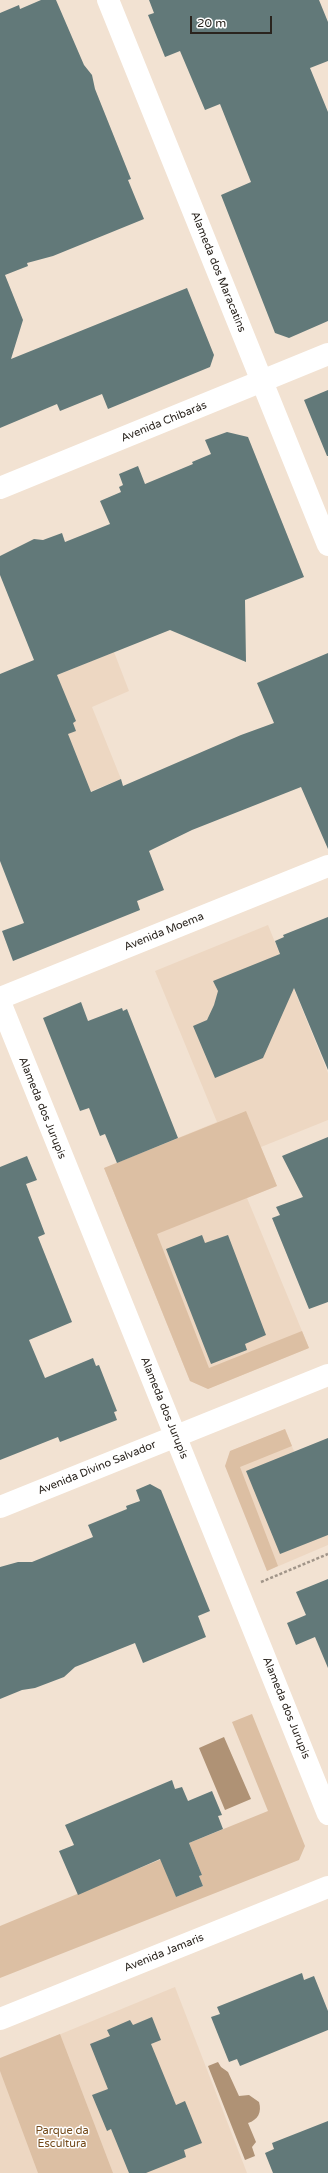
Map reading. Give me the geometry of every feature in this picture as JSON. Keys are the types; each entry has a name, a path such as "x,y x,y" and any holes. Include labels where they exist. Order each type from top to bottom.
{"street":[{"name":"Alameda dos Maracatins","path":"108,0 328,545"},
{"name":"Avenida Chibarás","path":"0,488 328,354"},
{"name":"Avenida Moema","path":"0,998 328,866"},
{"name":"Alameda dos Jurupis","path":"0,1002 328,1814"},
{"name":"Avenida Divino Salvador","path":"0,1507 328,1375"},
{"name":"Avenida Jamaris","path":"0,2019 328,1887"}],"path":[{"path":"239,1592 328,1554"}],"shaded area":[{"path":"114,652 129,691 92,707 121,779 0,828 0,698"},
{"path":"268,925 328,1073 328,1120 261,1147 277,1186 247,1198 309,1348 208,1389 190,1381 104,1168 217,1122 155,971"},
{"path":"285,1429 328,1534 328,1545 267,1571 230,1451"},
{"path":"224,1737 251,1799 225,1810 199,1748"},
{"path":"175,1987 247,2173 0,2173 0,2059"},
{"path":"218,2062 221,2067 228,2072 239,2096 249,2095 259,2102 260,2109 257,2118 248,2123 256,2142 252,2147 255,2156 245,2160 208,2066"}],"green space":[{"path":"246,1111 277,1186 157,1234 209,1368 302,1331 309,1348 208,1389 190,1381 104,1168"},
{"path":"285,1429 292,1446 240,1467 278,1566 267,1571 225,1466 230,1451"},
{"path":"252,1714 305,1846 299,1860 0,1978 0,1926 164,1858 167,1875 176,1897 203,1886 199,1876 202,1875 189,1843 268,1811 232,1722"},
{"name":"Parque da Escultura","path":"60,2034 113,2173 38,2173 0,2071 0,2058"}],"building":[{"path":"41,0 56,0 84,65 92,75 95,89 131,179 128,180 144,219 53,256 27,263 28,266 5,275 23,320 11,359 187,288 214,355 210,367 108,409 102,394 60,411 57,404 0,428 0,13 19,5 20,9"},
{"path":"149,0 319,0 328,22 328,61 310,68 328,112 328,321 289,338 275,333 221,195 251,182 220,104 205,110 180,51 165,57 148,15 154,13"},
{"path":"328,390 328,456 327,456 304,400"},
{"path":"227,432 248,437 304,577 245,600 246,662 170,630 57,675 76,721 73,723 76,731 68,734 91,792 121,779 123,786 241,735 274,723 257,683 328,653 328,849 301,787 192,830 149,851 164,890 137,901 140,910 13,961 2,931 24,923 0,861 0,674 34,660 0,575 0,556 34,539 43,540 62,533 65,542 110,524 100,501 121,492 119,487 123,485 119,474 138,466 145,484 193,464 192,462 211,454 205,440"},
{"path":"328,917 328,1070 294,988 263,1058 215,1078 193,1026 207,1020 214,1005 218,991 213,981 280,954 275,941 284,937 283,935"},
{"path":"81,1002 88,1021 122,1008 123,1011 127,1009 178,1138 117,1163 105,1134 100,1136 89,1108 80,1111 43,1018"},
{"path":"328,1137 328,1302 309,1309 272,1218 280,1215 276,1207 303,1197 282,1156"},
{"path":"27,1156 37,1180 26,1184 45,1234 38,1237 72,1322 29,1340 45,1378 93,1358 96,1366 99,1365 117,1411 114,1412 117,1420 60,1442 58,1437 0,1460 0,1167"},
{"path":"202,1235 205,1243 228,1235 266,1335 245,1344 247,1350 211,1364 166,1249"},
{"path":"328,1438 328,1535 280,1554 246,1471"},
{"path":"150,1484 161,1490 210,1611 198,1616 206,1637 143,1663 135,1643 75,1667 64,1677 35,1688 22,1690 0,1699 0,1567 18,1562 32,1562 93,1537 88,1525 127,1509 126,1506 140,1501 136,1490"},
{"path":"328,1579 328,1668 315,1637 296,1645 287,1623 306,1615 296,1592"},
{"path":"172,1780 175,1789 182,1787 188,1801 212,1791 222,1815 218,1816 223,1829 189,1843 202,1875 199,1876 203,1886 176,1897 160,1859 78,1895 59,1851 74,1845 65,1825"},
{"path":"302,1973 304,1980 314,1976 328,2011 328,2030 240,2066 237,2059 229,2062 211,2017 220,2014 217,2007"},
{"path":"152,2017 161,2040 151,2044 176,2105 185,2101 202,2143 184,2150 186,2157 146,2173 129,2173 111,2129 107,2131 92,2095 108,2089 90,2044 110,2036 107,2030 130,2020 133,2025"},
{"path":"328,2121 328,2173 273,2173 265,2153 274,2149 272,2143"}]}
